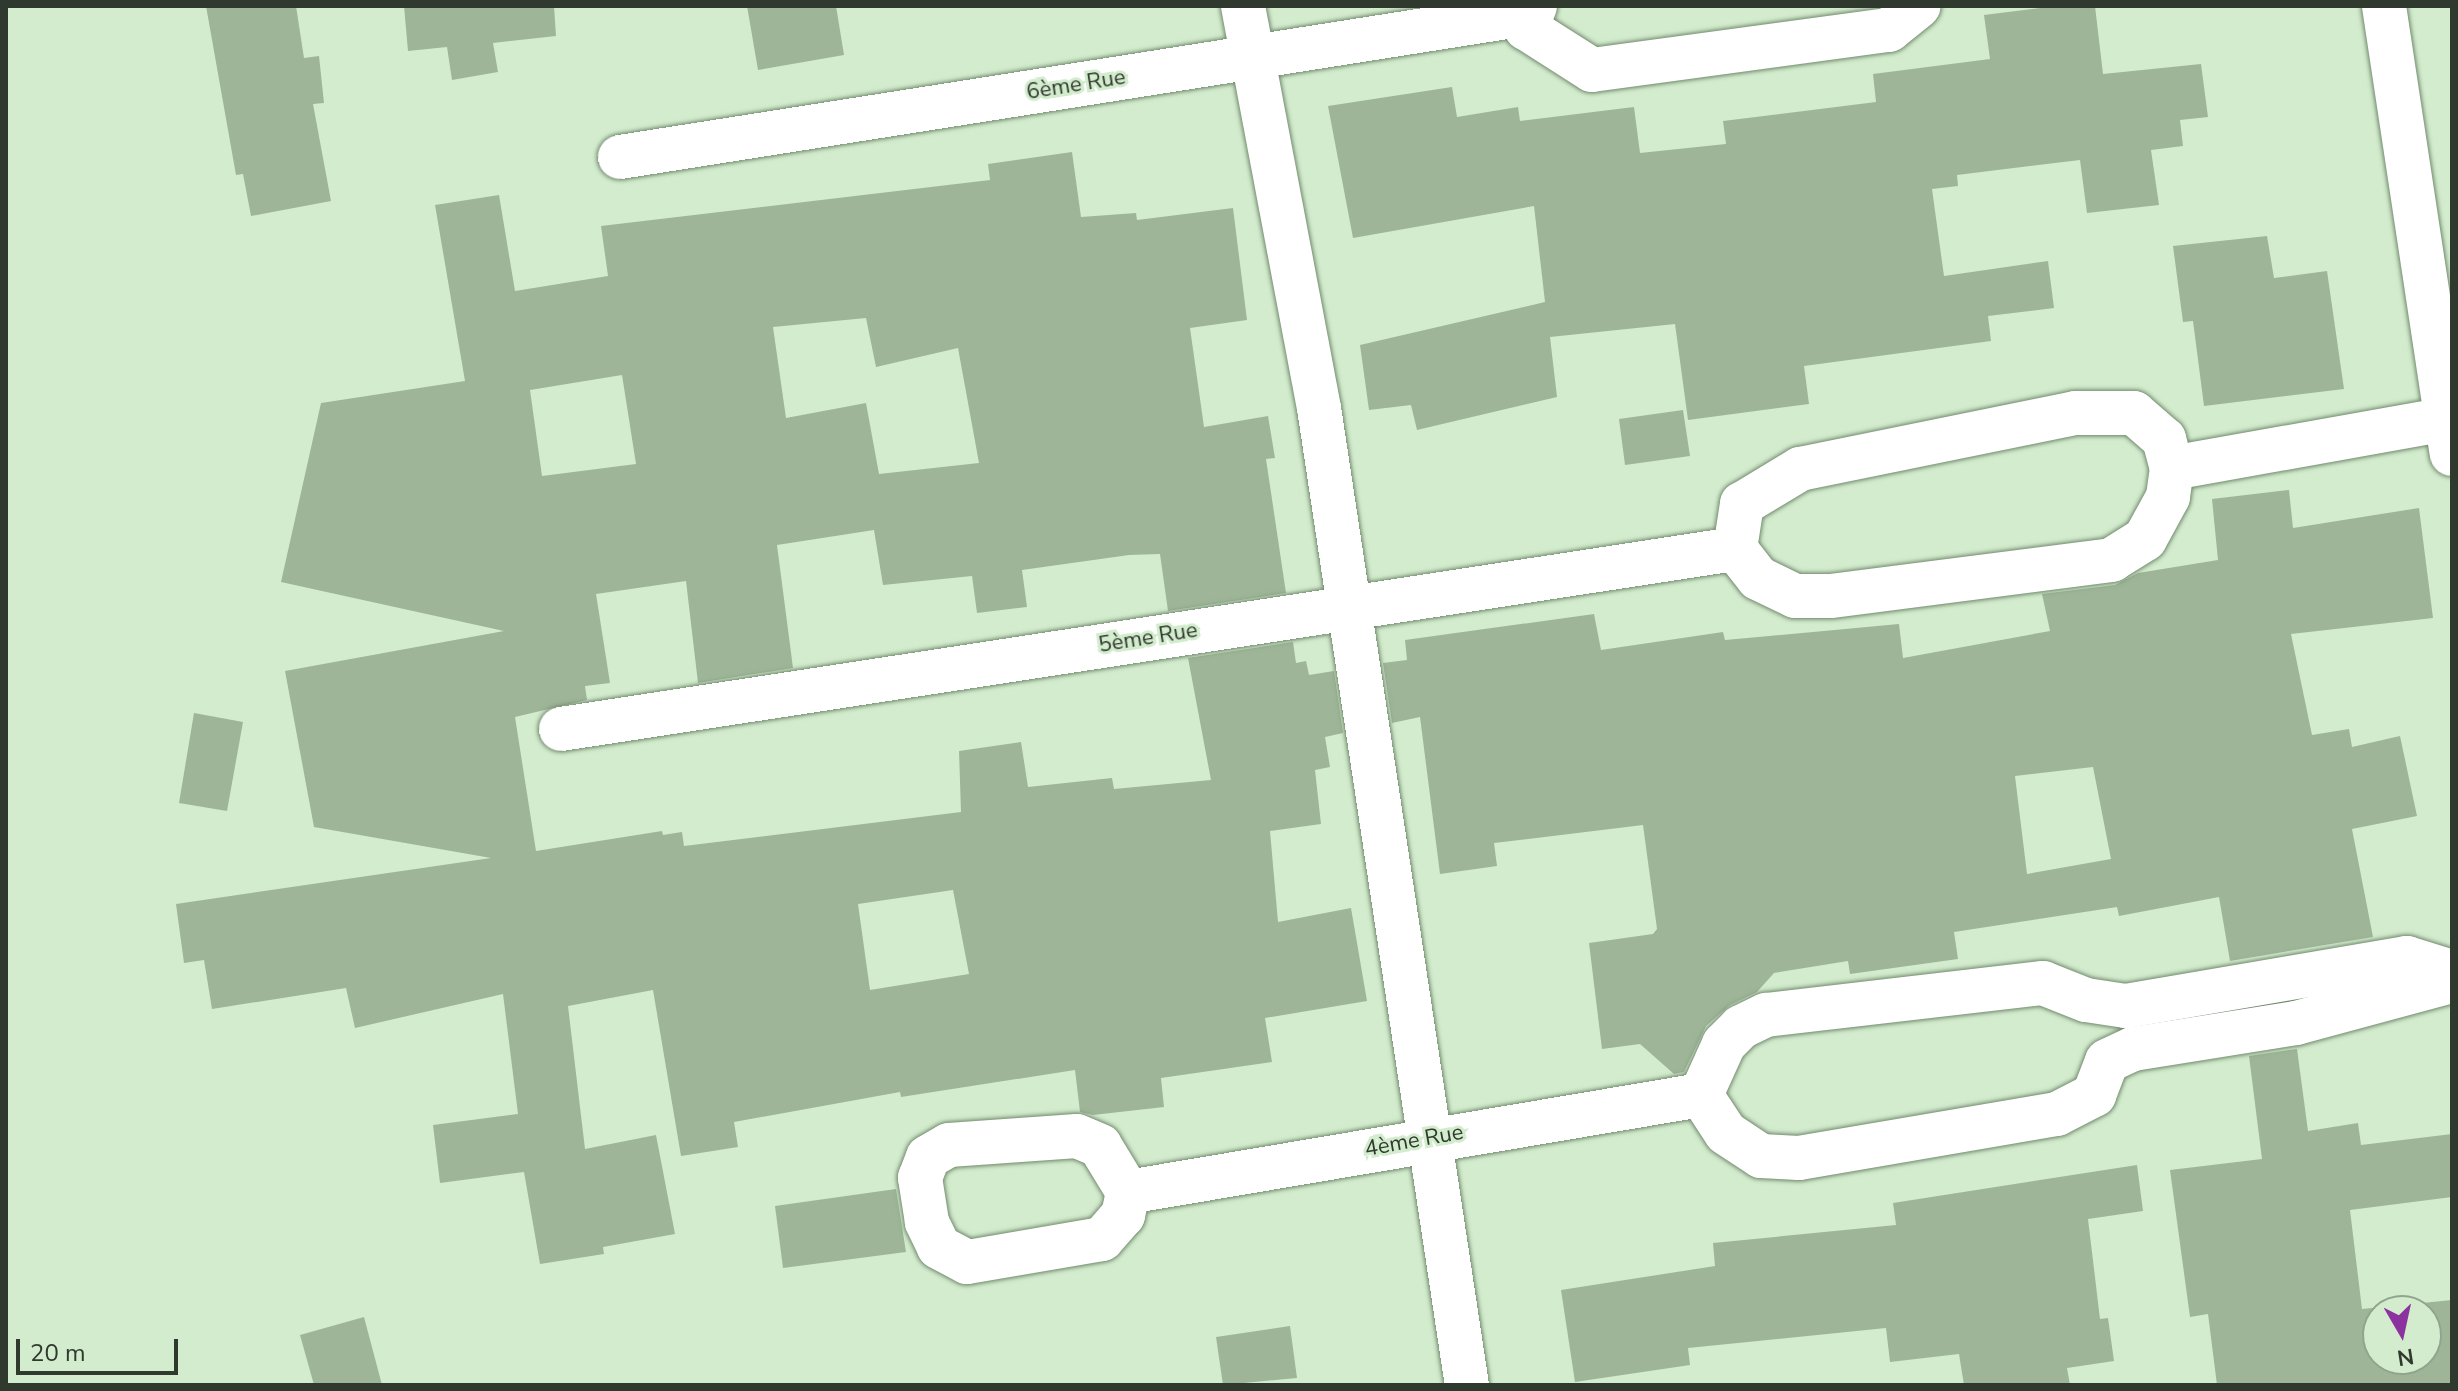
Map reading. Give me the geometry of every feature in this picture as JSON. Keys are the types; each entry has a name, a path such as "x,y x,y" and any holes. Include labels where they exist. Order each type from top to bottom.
{"street":[{"path":"1243,6 1319,408 1467,1385"},
{"path":"1534,9 1526,28 1592,70 1889,30 1919,6"},
{"path":"2172,468 2450,430 2384,6"},
{"name":"6ème Rue","path":"620,157 1534,9"},
{"path":"2075,413 2134,413 2164,439 2172,468 2168,497 2145,539 2112,560 1830,596 1795,596 1758,578 1735,549 1742,504 1800,469 2075,413"},
{"name":"5ème Rue","path":"561,729 1735,549"},
{"path":"2452,972 2407,958 2126,1006 2086,1000 2043,983 1766,1015 1741,1027 1724,1044 1701,1095 1726,1133 1761,1156 1799,1158 2057,1114 2094,1095 2107,1061 2133,1049 2296,1023 2452,981"},
{"path":"2126,1006 2133,1049"},
{"name":"4ème Rue","path":"1128,1192 1429,1138 1701,1095"}],"building":[{"path":"206,6 296,6 304,58 319,56 324,103 313,104 331,201 251,216 243,174 236,175"},
{"path":"404,6 554,6 556,36 493,43 498,72 452,80 447,47 408,51"},
{"path":"747,6 836,6 844,55 758,70"},
{"path":"2057,6 2095,6 2103,74 2201,64 2208,117 2180,120 2183,146 2151,150 2159,205 2087,213 2080,160 1957,175 1958,186 1932,189 1944,276 2048,261 2054,308 1988,316 1991,341 1804,366 1809,404 1688,420 1675,324 1550,337 1557,397 1417,430 1411,405 1369,410 1360,345 1545,302 1534,206 1353,238 1328,106 1452,87 1457,117 1518,107 1520,121 1634,107 1640,153 1726,144 1723,121 1876,102 1873,74 1990,59 1984,15"},
{"path":"1072,152 1081,217 1136,213 1137,220 1233,208 1247,320 1190,328 1204,427 1268,416 1275,458 1266,459 1286,593 1168,611 1160,554 1129,555 1022,570 1027,607 977,613 972,576 883,585 874,530 777,545 793,668 698,683 686,581 596,594 610,683 585,686 587,700 515,717 536,851 662,831 663,835 682,832 684,846 961,812 959,751 1021,742 1028,787 1112,778 1114,789 1211,780 1188,658 1293,642 1296,663 1306,661 1309,675 1334,671 1343,733 1325,737 1330,767 1315,770 1321,824 1270,831 1278,922 1351,908 1367,1001 1265,1018 1272,1062 1161,1078 1164,1107 1093,1115 1080,1112 1075,1070 901,1097 900,1092 734,1122 738,1147 681,1156 653,990 568,1006 585,1149 656,1135 675,1234 603,1247 604,1254 540,1264 524,1172 440,1183 433,1125 518,1114 503,994 355,1028 346,988 212,1009 204,960 184,963 176,904 491,858 314,827 285,671 504,631 281,582 321,403 465,381 435,205 499,195 515,291 608,276 601,226 990,180 988,164","holes":["866,318 876,367 958,348 979,463 879,474 866,403 786,418 773,327","622,375 636,464 542,476 530,390","953,890 969,974 870,990 858,904"]},
{"path":"2267,236 2274,278 2327,271 2344,389 2204,406 2193,321 2183,322 2173,246"},
{"path":"1683,410 1690,456 1625,465 1619,419"},
{"path":"2289,490 2293,528 2419,508 2433,618 2291,634 2312,735 2349,729 2352,747 2400,736 2417,816 2352,829 2373,937 2230,961 2219,897 2119,916 2117,907 1954,932 1958,959 1850,974 1848,961 1774,973 1757,992 1730,1005 1706,1026 1684,1072 1674,1074 1640,1044 1602,1049 1589,943 1653,934 1657,929 1643,825 1494,843 1497,866 1440,874 1420,717 1392,723 1383,663 1407,660 1405,640 1594,614 1601,650 1723,632 1725,640 1899,624 1903,658 2050,631 2042,594 2115,585 2138,573 2218,560 2212,499","holes":["2093,767 2111,859 2027,874 2015,776"]},
{"path":"194,713 243,722 227,811 179,803"},
{"path":"2297,1049 2308,1131 2358,1123 2361,1145 2452,1134 2452,1197 2350,1210 2362,1309 2362,1375 2442,1375 2442,1301 2452,1300 2452,1385 2217,1385 2208,1314 2190,1317 2170,1170 2262,1159 2249,1056"},
{"path":"2137,1165 2143,1211 2088,1219 2100,1319 2108,1318 2114,1361 2067,1368 2070,1385 1964,1385 1959,1354 1890,1362 1886,1328 1688,1348 1690,1365 1575,1382 1561,1290 1715,1266 1713,1243 1896,1225 1893,1203"},
{"path":"896,1189 906,1252 783,1268 775,1206"},
{"path":"364,1317 382,1385 314,1385 300,1335"},
{"path":"1290,1326 1297,1378 1223,1385 1216,1337"}]}
